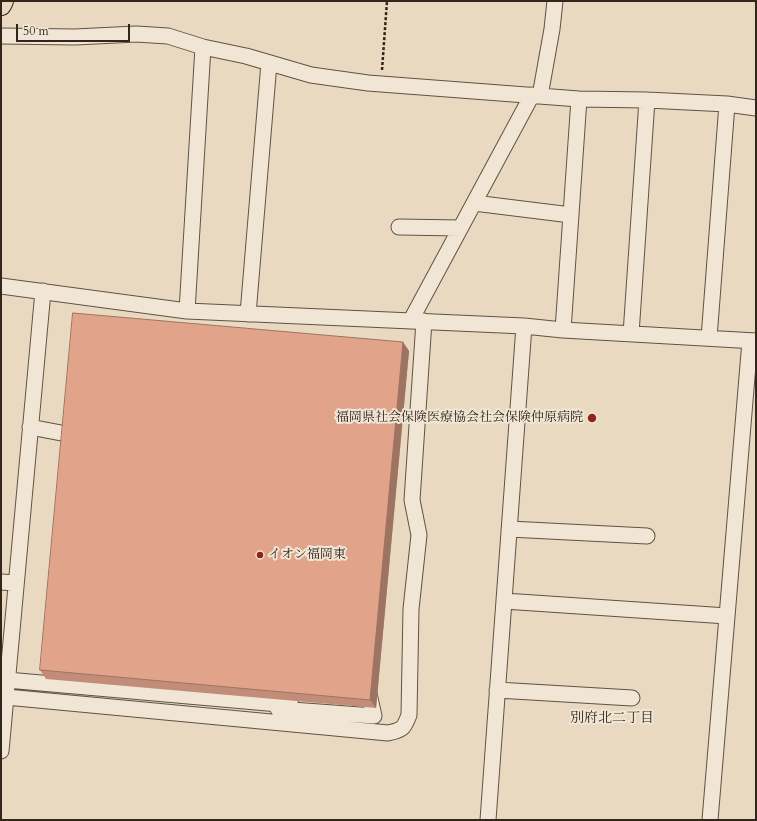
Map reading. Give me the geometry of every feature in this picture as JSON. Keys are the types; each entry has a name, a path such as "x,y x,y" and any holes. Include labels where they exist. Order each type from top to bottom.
{"main road":[{"path":"1,5 3,1"}],"street":[{"path":"6,697 388,733 398,731 405,726 409,715 411,609 419,535 412,500 418,320 460,228 536,95 552,29 555,1"},
{"path":"1,36 75,37 136,34 168,36 204,47 246,56 311,75 368,83 579,99 647,100 726,104 756,108"},
{"path":"187,311 204,47"},
{"path":"248,314 269,63"},
{"path":"563,330 579,99"},
{"path":"631,334 647,100"},
{"path":"709,338 726,104"},
{"path":"474,203 571,215"},
{"path":"399,227 460,228"},
{"path":"1,286 187,311 418,320 753,341 727,616 710,820"},
{"path":"1,751 43,291"},
{"path":"488,820 524,326"},
{"path":"30,427 82,437 84,422"},
{"path":"509,529 647,536"},
{"path":"1,582 16,583"},
{"path":"504,601 727,616"},
{"path":"8,680 290,705 293,673"},
{"path":"191,714 196,703 374,716 365,675"},
{"path":"497,690 632,698"}],"path":[{"path":"381,84 387,1"}],"building":[{"path":"73,313 403,342 370,700 40,670"}],"place":[{"name":"福岡県社会保険医療協会社会保険仲原病院","path":"592,418"},
{"name":"イオン福岡東","path":"260,555"}],"district":[{"name":"別府北二丁目","path":"612,719"}]}
